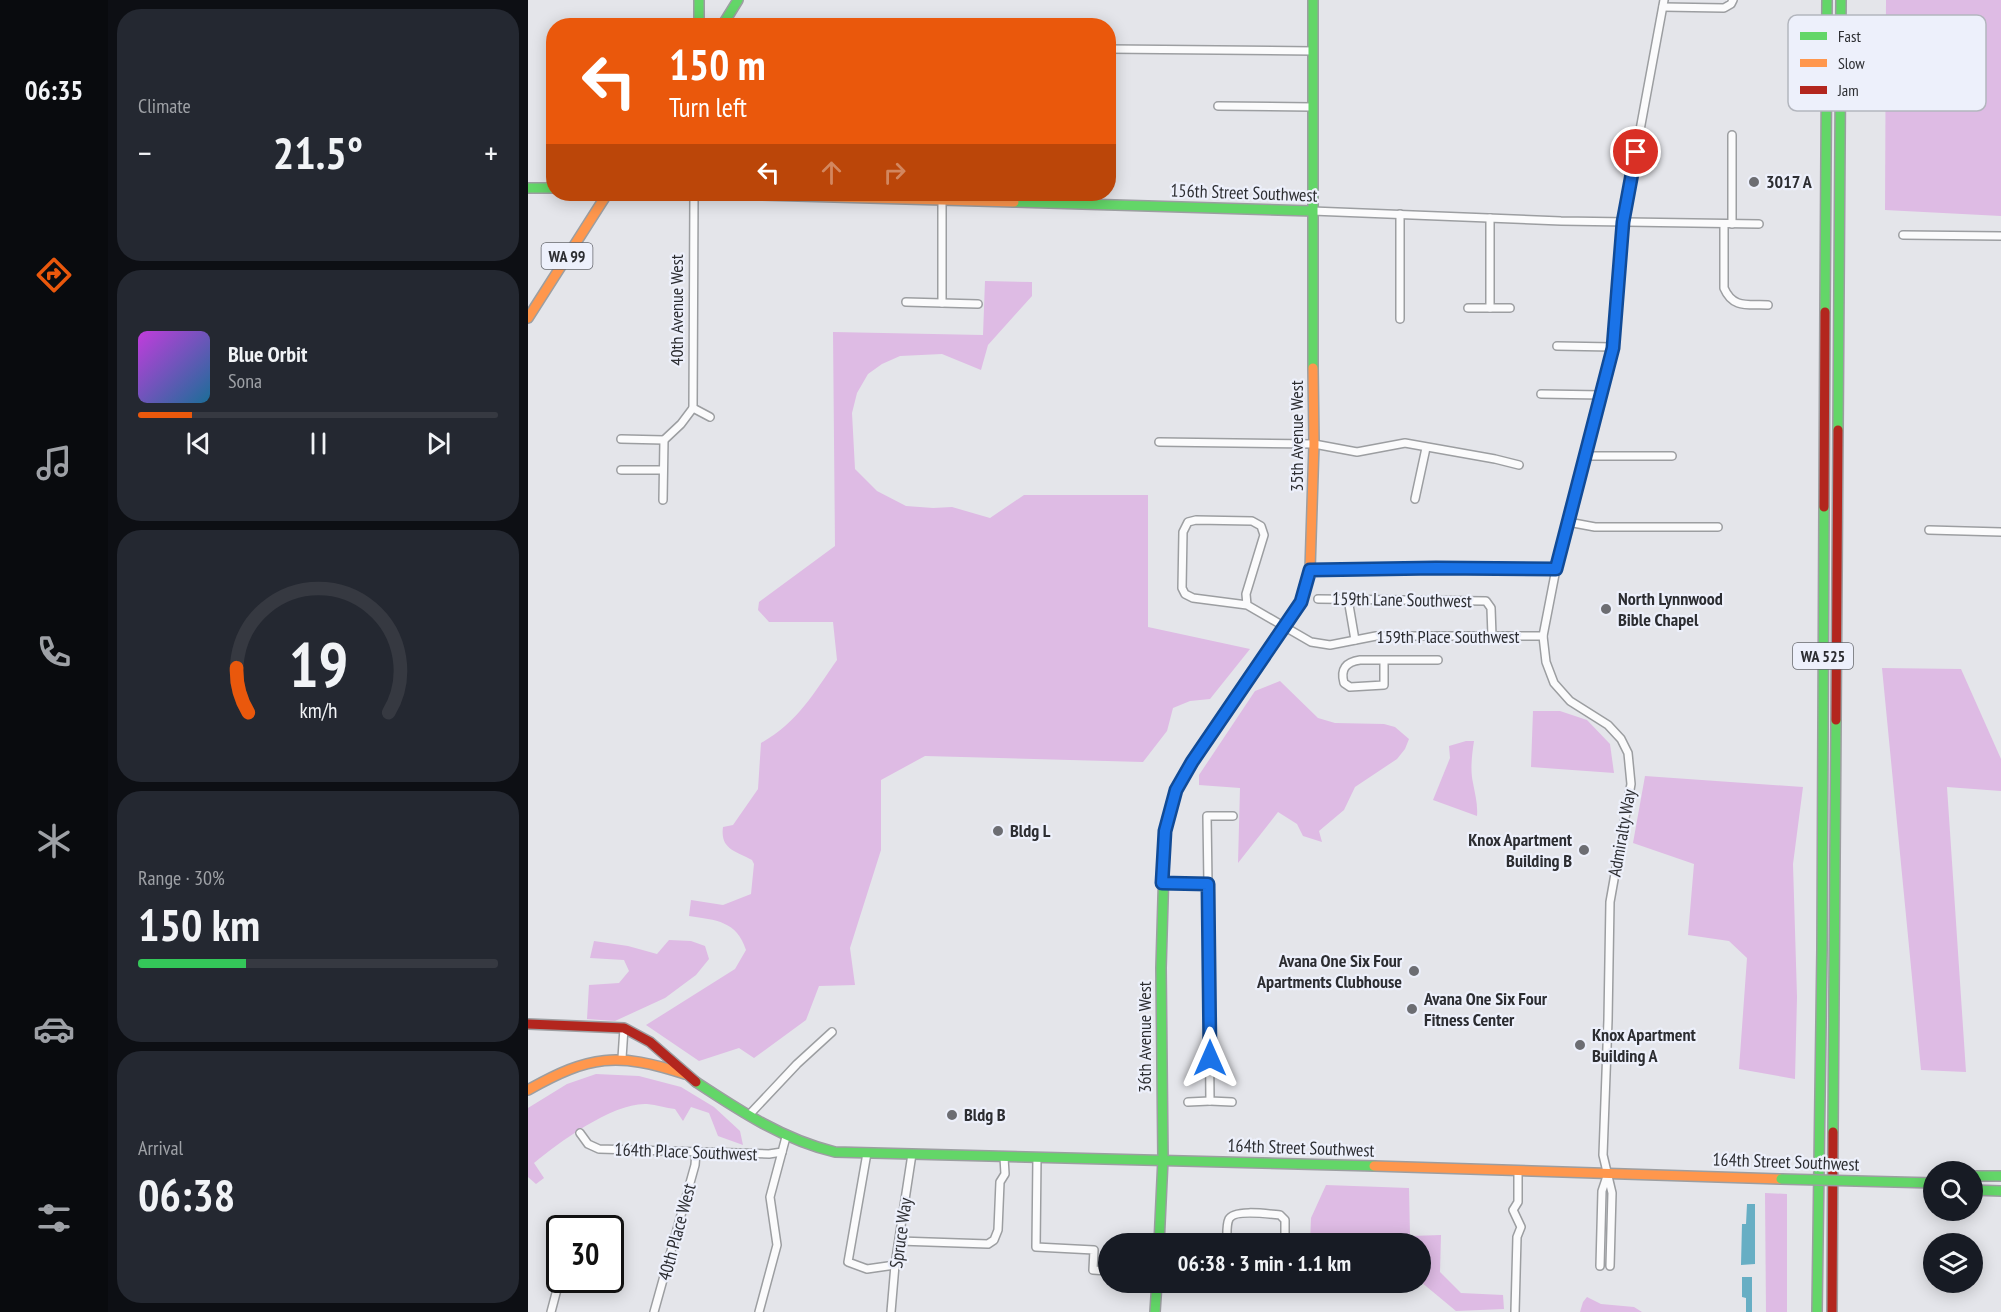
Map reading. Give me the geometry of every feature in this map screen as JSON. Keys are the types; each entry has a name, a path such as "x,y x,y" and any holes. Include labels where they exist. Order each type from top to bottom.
{"main road":[{"path":"699,0 699,18"},
{"path":"727,18 738,0"},
{"name":"35th Avenue West","path":"1165,831 1176,790 1192,762 1301,602 1310,570 1314,444 1313,0"},
{"name":"WA 525","path":"1827,0 1827,15"},
{"name":"WA 525","path":"1841,0 1841,15"},
{"name":"WA 525","path":"1817,1312 1822,938 1826,111"},
{"name":"WA 525","path":"1832,1312 1840,111"},
{"path":"528,188 546,188"},
{"name":"WA 99","path":"528,318 603,201"},
{"name":"156th Street Southwest","path":"973,201 1312,212"},
{"name":"36th Avenue West","path":"1160,1233 1163,1159 1161,1020 1162,883 1165,831"},
{"path":"528,1024 624,1028 635,1032 666,1054 687,1075"},
{"path":"528,1090 559,1072 582,1063 622,1058 656,1064 687,1075"},
{"name":"164th Street Southwest","path":"687,1075 786,1137 814,1148 835,1152 1163,1159 1923,1182"},
{"path":"1983,1176 2001,1176"},
{"path":"1983,1190 2001,1191"},
{"path":"1155,1312 1156,1293"}],"street":[{"path":"1664,3 1724,8 1732,2"},
{"name":"Admiralty Way","path":"1610,1266 1612,1193 1603,1146 1610,902 1631,784 1631,769 1628,753 1621,739 1608,724 1570,701 1554,683 1546,662 1543,636 1556,569 1613,348 1623,222 1664,3"},
{"path":"1116,49 1313,51"},
{"path":"1218,106 1312,107"},
{"path":"1732,135 1724,288 1728,297 1736,303 1768,304"},
{"name":"40th Avenue West","path":"693,408 694,201"},
{"path":"942,201 942,303"},
{"name":"156th Street Southwest","path":"1312,212 1759,224"},
{"path":"1400,214 1400,319"},
{"path":"1490,218 1490,308"},
{"path":"1904,235 2001,236"},
{"path":"906,302 978,304"},
{"path":"1468,308 1510,308"},
{"path":"1557,346 1613,348"},
{"path":"1542,394 1602,394"},
{"path":"621,439 664,440 681,424 693,408 710,417"},
{"path":"663,500 664,440"},
{"path":"1159,442 1314,444 1357,452 1405,443 1519,465"},
{"path":"1415,499 1426,448"},
{"path":"1587,456 1672,456"},
{"path":"621,470 663,470"},
{"name":"159th Place Southwest","path":"1247,605 1246,594 1264,535 1261,526 1252,521 1196,520 1188,522 1183,532 1182,588 1185,594 1192,598 1247,605 1311,642 1330,645 1376,636 1543,636"},
{"path":"1568,522 1594,527 1718,527"},
{"path":"1929,530 2001,532"},
{"path":"1310,570 1556,569"},
{"name":"159th Lane Southwest","path":"1318,598 1486,601 1491,608 1492,636"},
{"path":"1348,599 1355,640"},
{"path":"1384,661 1384,686 1350,687 1344,683 1344,670 1352,661 1438,660"},
{"path":"1210,1101 1208,816 1233,816"},
{"path":"1162,883 1208,884"},
{"path":"622,1058 624,1028"},
{"path":"749,1115 797,1064 832,1032"},
{"path":"1188,1102 1232,1102"},
{"name":"164th Place Southwest","path":"580,1133 588,1144 599,1149 769,1154 782,1152 786,1137"},
{"name":"40th Place West","path":"654,1312 695,1166 696,1152"},
{"path":"759,1312 777,1245 770,1197 782,1152"},
{"path":"867,1153 848,1262 867,1269 895,1265"},
{"name":"Spruce Way","path":"891,1312 895,1265 912,1154"},
{"path":"899,1241 988,1244 994,1240 998,1230 1000,1182 1005,1174 1004,1157"},
{"path":"1037,1157 1036,1247 1094,1250 1093,1270 1098,1270"},
{"path":"1515,1312 1517,1237 1521,1227 1514,1210 1518,1202 1518,1171"},
{"path":"1600,1266 1602,1191 1607,1174"},
{"path":"1227,1233 1230,1217 1238,1213 1283,1216 1284,1233"},
{"path":"551,1312 556,1293"}],"shaded area":[{"path":"1886,0 2001,0 2001,216 1885,210 1885,111 1986,111 1986,15 1886,15"},
{"path":"985,281 1032,282 1032,296 988,345 981,370 942,354 900,356 882,364 868,374 857,393 852,413 855,469 877,491 906,506 952,507 990,518 1024,495 1148,495 1148,627 1250,649 1210,699 1190,701 1173,708 1167,731 1143,762 925,756 881,780 881,850 850,948 855,985 819,986 806,1020 754,1058 739,1048 699,1061 646,1025 735,969 746,950 742,940 731,928 717,921 689,916 691,900 723,905 751,894 754,864 752,860 726,845 723,827 733,825 758,789 761,743 795,717 837,660 833,622 769,622 758,610 759,602 835,546 833,332 983,335"},
{"path":"1882,668 1961,669 2001,759 2001,791 1947,787 1966,1072 1921,1070"},
{"path":"1280,681 1318,718 1335,723 1384,724 1395,727 1409,739 1397,759 1355,787 1344,810 1319,831 1322,842 1303,836 1297,824 1278,812 1238,863 1240,788 1199,785 1199,775 1255,691"},
{"path":"1533,711 1560,711 1587,720 1610,744 1614,773 1531,767"},
{"path":"1474,741 1472,773 1477,816 1433,800 1450,758 1449,746"},
{"path":"1645,776 1803,787 1793,864 1797,997 1795,1079 1739,1069 1747,958 1729,941 1688,935 1694,864 1633,843"},
{"path":"669,940 691,941 705,946 709,959 696,975 665,998 615,1021 587,1019 589,985 619,983 629,971 624,960 590,958 594,941 628,946 657,954"},
{"path":"596,1074 639,1076 681,1087 714,1107 740,1131 743,1145 718,1136 709,1113 691,1107 683,1121 675,1109 647,1104 634,1105 603,1116 545,1154 534,1163 544,1178 536,1184 528,1177 528,1108 567,1084"},
{"path":"1326,1185 1409,1188 1410,1233 1310,1233 1311,1218"},
{"path":"1765,1193 1787,1194 1787,1312 1766,1312"},
{"path":"1431,1235 1441,1235 1440,1272 1461,1293 1503,1295 1504,1309 1456,1311 1431,1290"},
{"path":"1587,1297 1601,1304 1634,1307 1642,1312 1580,1312"}],"water":[{"path":"1747,1204 1755,1204 1755,1264 1741,1265 1742,1224 1746,1224"},
{"path":"1742,1277 1752,1277 1752,1312 1746,1312 1746,1298 1742,1297"}],"traffic: fast":[{"path":"699,0 699,18"},
{"path":"727,18 738,0"},
{"path":"1313,0 1313,368"},
{"path":"1827,0 1827,15"},
{"path":"1841,0 1841,15"},
{"path":"1825,312 1826,111"},
{"path":"1838,430 1840,111"},
{"path":"528,188 546,188"},
{"path":"1014,202 1312,211"},
{"path":"1817,1312 1822,950 1824,507"},
{"path":"1160,1233 1163,1159 1161,968 1165,831 1176,790 1192,762 1268,651"},
{"path":"1833,1132 1836,720"},
{"path":"696,1082 746,1114 780,1132 835,1152 1374,1166"},
{"path":"1983,1176 2001,1176"},
{"path":"1781,1179 1856,1181"},
{"path":"1856,1181 1923,1183"},
{"path":"1983,1190 2001,1191"},
{"path":"1155,1312 1156,1293"}],"traffic: slow":[{"path":"528,318 603,201"},
{"path":"978,201 1014,202"},
{"path":"1268,651 1301,602 1310,570 1314,444 1313,368"},
{"path":"528,1090 569,1070 604,1061 640,1062 685,1074"},
{"path":"1374,1166 1781,1179"}],"traffic: jam":[{"path":"1824,507 1825,312"},
{"path":"1836,720 1838,430"},
{"path":"528,1024 624,1028 650,1042 696,1082"},
{"path":"1832,1312 1833,1132"}],"place":[{"name":"3017 A","path":"1754,182"},
{"name":"North Lynnwood Bible Chapel","path":"1606,609"},
{"name":"Bldg L","path":"998,831"},
{"name":"Knox Apartment Building B","path":"1584,850"},
{"name":"Avana One Six Four Apartments Clubhouse","path":"1414,971"},
{"name":"Avana One Six Four Fitness Center","path":"1412,1009"},
{"name":"Knox Apartment Building A","path":"1580,1045"},
{"name":"Bldg B","path":"952,1115"}],"route":[{"path":"1210,1058 1208,884 1162,883 1165,831 1176,790 1192,762 1301,602 1310,570 1556,569 1613,348 1623,222 1636,152"}]}
